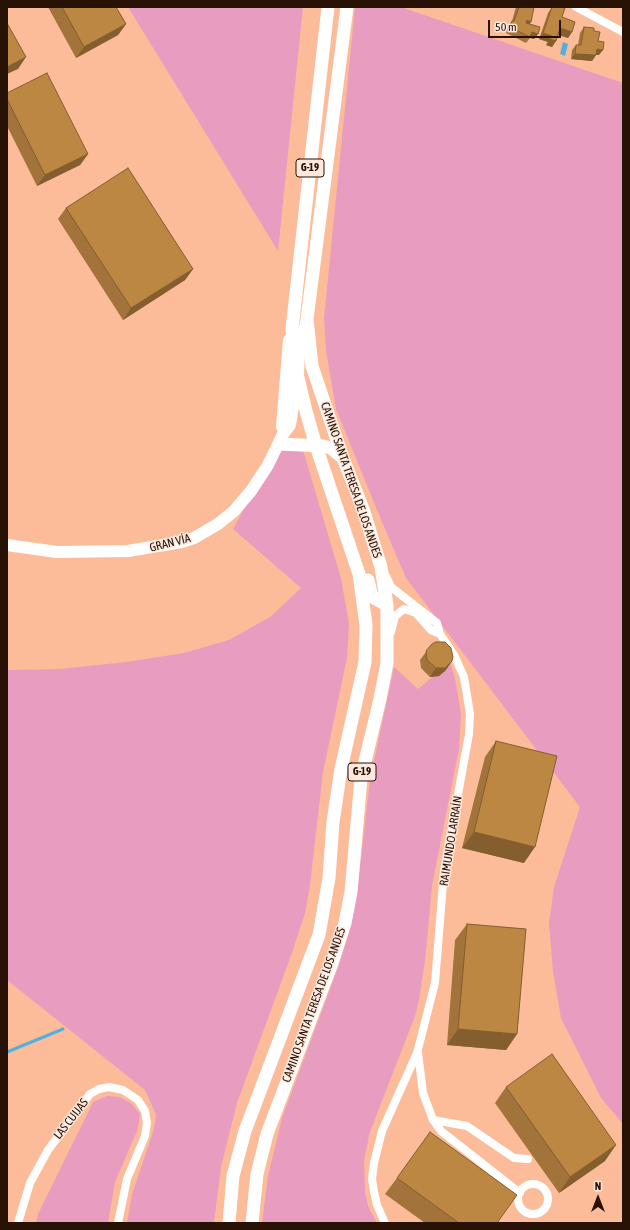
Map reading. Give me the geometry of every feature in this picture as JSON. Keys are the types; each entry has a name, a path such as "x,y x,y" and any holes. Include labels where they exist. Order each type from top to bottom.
{"main road":[{"name":"G-19","path":"292,329 328,7"},
{"name":"G-19","path":"307,319 347,7"},
{"name":"CAMINO SANTA TERESA DE LOS ANDES","path":"252,1223 257,1174 267,1134 332,963 345,923 351,892 361,778 384,681 388,644 387,605 381,566 364,509 343,458 312,366 307,319"},
{"name":"GRAN VÍA","path":"7,544 57,552 106,552 150,549 188,540 218,524 243,502 268,465 290,425 298,376 299,352 307,319"},
{"name":"CAMINO SANTA TERESA DE LOS ANDES","path":"229,1223 234,1176 245,1131 318,935 329,878 334,815 340,769 365,662 366,625 362,591 354,557 316,446 298,376 292,329"},
{"name":"GRAN VÍA","path":"281,439 289,340 292,329"},
{"path":"281,439 331,448 343,458"},
{"path":"334,498 356,535 371,593 379,602 387,605"}],"street":[{"path":"576,7 623,32"},
{"name":"RAIMUNDO LARRAÍN","path":"381,566 391,587 429,615 437,623 440,634 454,655 464,677 470,714 469,734 444,871 435,983 418,1053 377,1148 372,1179 377,1205 385,1223"},
{"name":"RAIMUNDO LARRAÍN","path":"387,605 408,607 416,613 431,630 440,634"},
{"path":"388,644 397,613 404,608 416,613"},
{"name":"RAIMUNDO LARRAÍN","path":"418,1053 422,1093 433,1120 441,1131 520,1193"},
{"name":"LAS CUIJAS","path":"18,1223 30,1183 48,1150 90,1094 99,1089 109,1087 124,1090 133,1095 143,1106 147,1123 145,1136 127,1180 118,1223"},
{"path":"433,1120 467,1126 514,1158 528,1159"}],"shaded area":[{"path":"128,7 303,7 278,251"},
{"path":"355,7 401,7 623,83 623,1124 601,1098 561,1018 553,972 549,923 554,887 580,807 406,578 336,409 326,351 324,318"},
{"path":"278,447 303,450 341,578 349,624 347,658 323,772 310,885 305,913 237,1103 221,1167 214,1223 127,1223 132,1194 154,1129 156,1115 145,1090 7,980 7,670 60,669 126,662 184,653 229,640 270,617 301,588 233,529"},
{"path":"450,662 455,678 461,714 459,749 432,886 425,961 419,1000 415,1016 370,1132 364,1160 365,1192 368,1206 377,1223 262,1223 268,1176 282,1118 339,965 351,925 357,893 370,780 394,667 418,689"},
{"path":"107,1096 120,1097 131,1103 140,1114 138,1129 115,1182 108,1223 36,1223 38,1214 93,1102"}],"water":[{"path":"563,42 568,44 565,56 560,54"}],"building":[{"path":"62,7 116,7 126,24 84,47"},
{"path":"519,7 534,7 531,22 527,20 526,23 540,27 538,34 532,32 530,37 510,27"},
{"path":"552,7 565,8 562,17 575,22 572,32 560,28 556,41 550,39 552,36 543,33"},
{"path":"7,23 26,57 7,67"},
{"path":"584,27 594,28 594,31 600,32 598,41 604,42 603,50 597,49 596,55 575,54 576,45 581,45"},
{"path":"47,73 88,154 45,175 7,99 7,93"},
{"path":"128,168 193,269 131,308 66,208"},
{"path":"436,642 445,642 451,648 453,657 452,661 445,668 436,668 427,660 426,651"},
{"path":"496,741 557,756 535,847 474,832"},
{"path":"467,924 526,929 517,1034 458,1029"},
{"path":"552,1054 616,1145 570,1177 506,1087"},
{"path":"430,1132 517,1195 497,1223 459,1223 397,1178"}],"waterway":[{"path":"7,1052 63,1029"}]}
